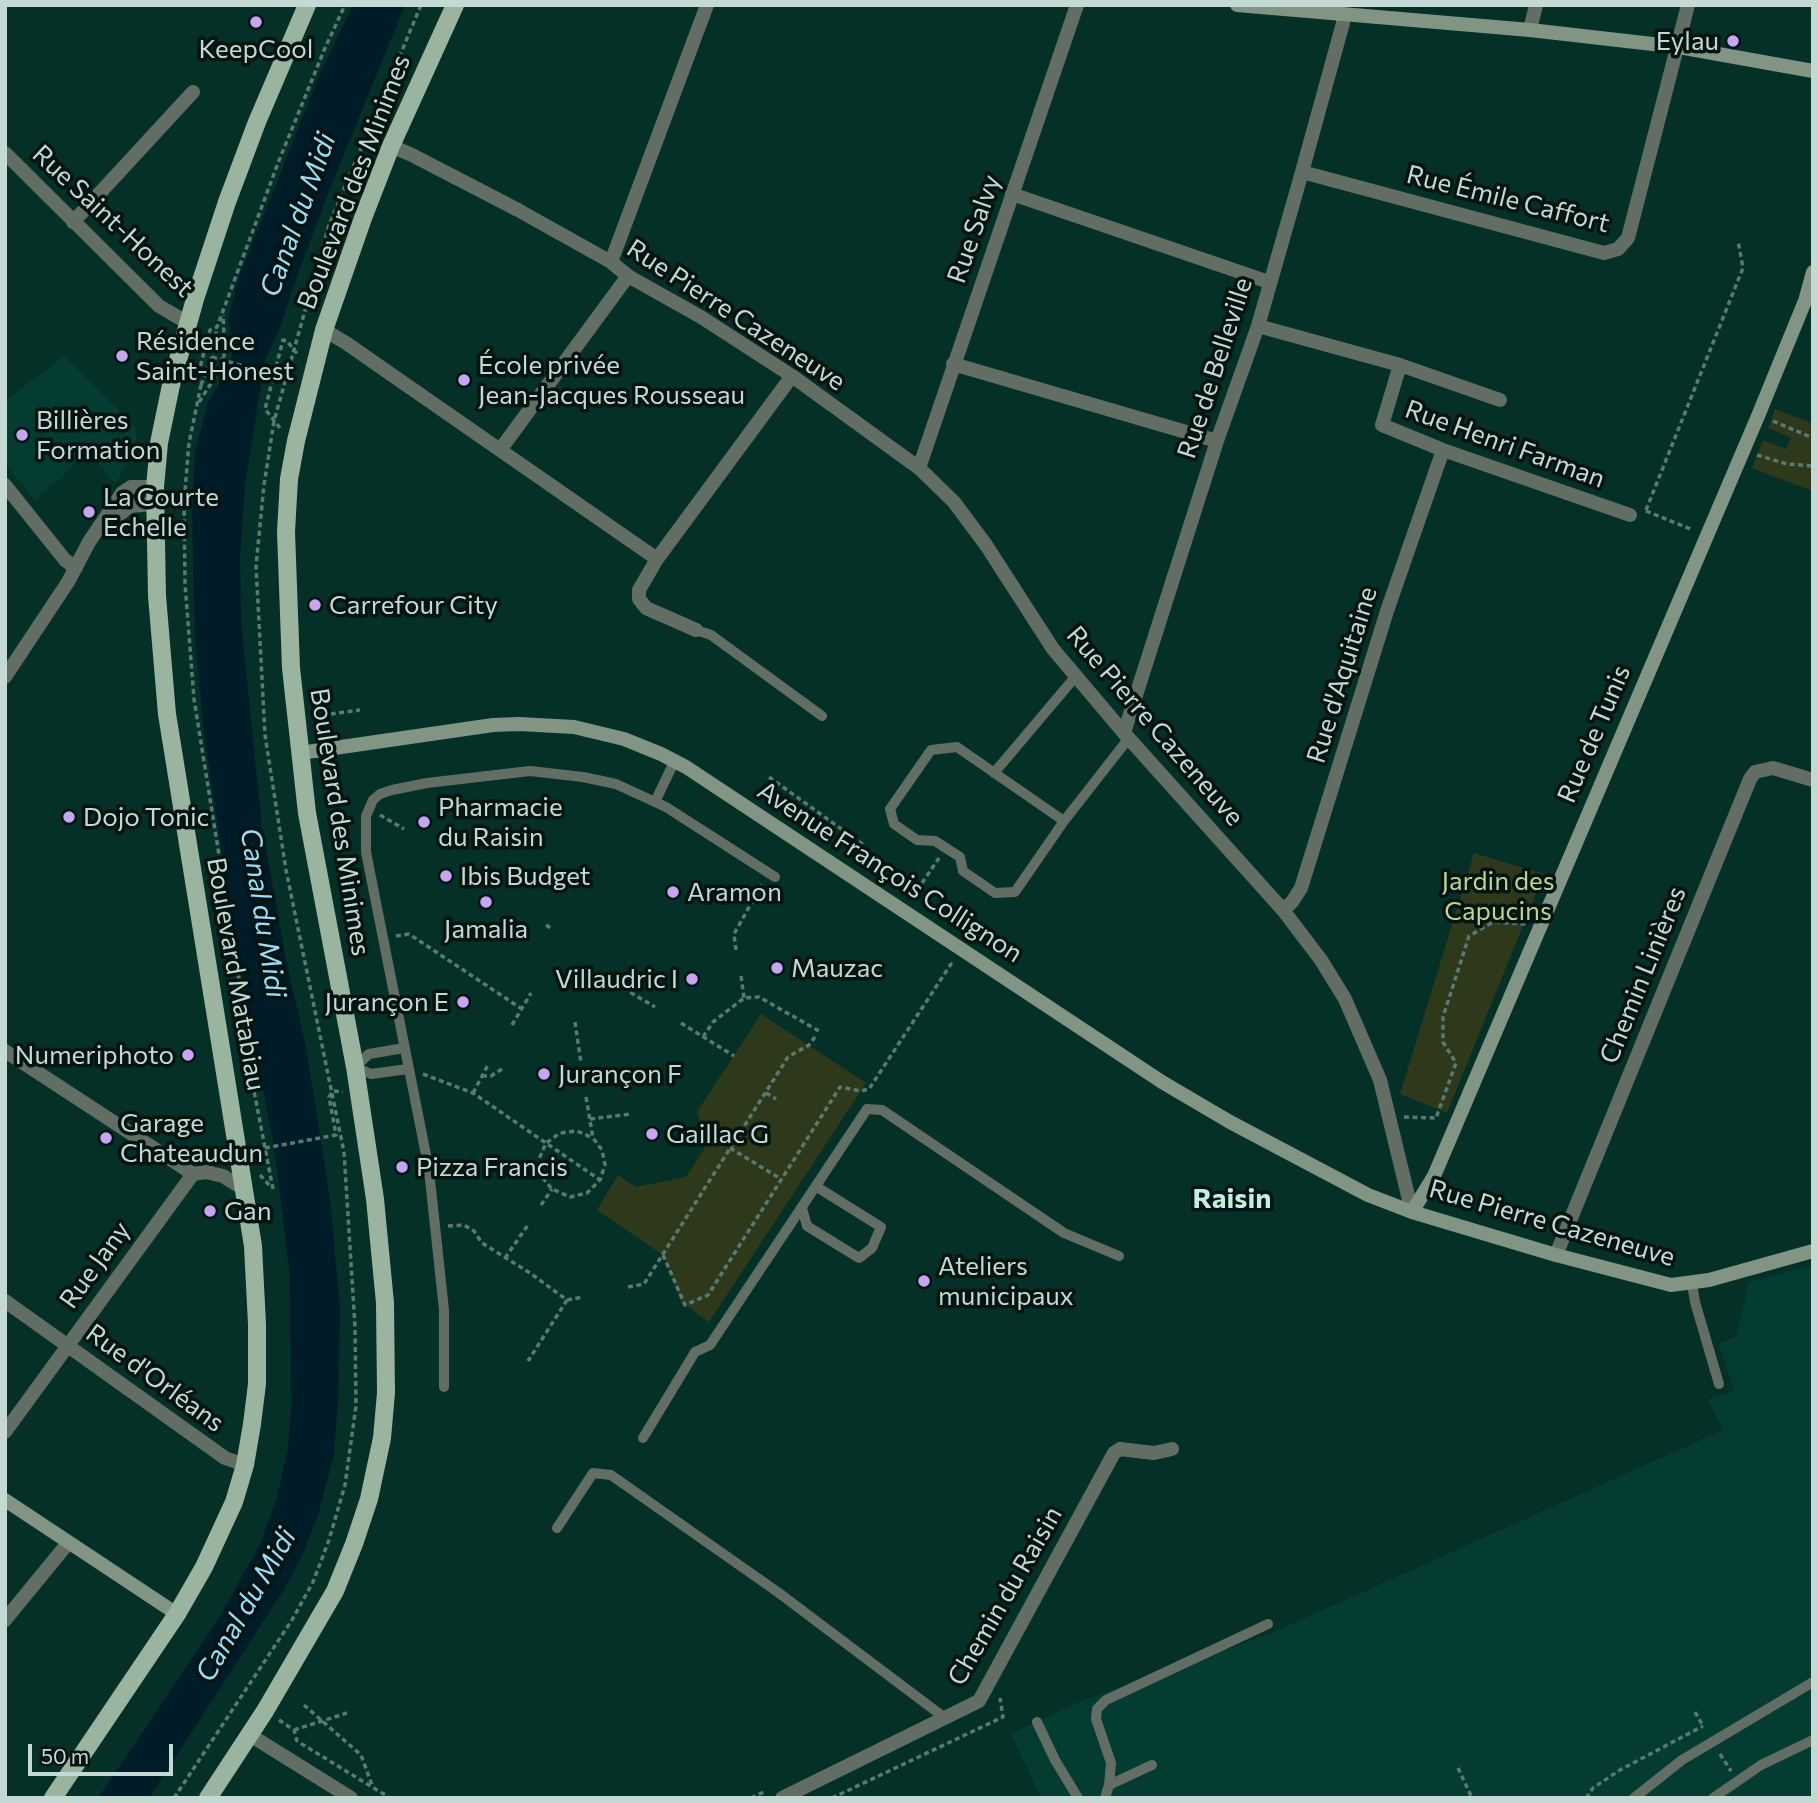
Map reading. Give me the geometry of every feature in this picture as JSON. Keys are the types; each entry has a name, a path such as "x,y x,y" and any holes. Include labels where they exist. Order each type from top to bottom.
{"main road":[{"name":"Boulevard Matabiau","path":"53,1798 177,1614 220,1537 245,1465 257,1384 253,1246 167,714 157,596 154,496 159,443 188,323 244,156 307,5"},
{"name":"Boulevard des Minimes","path":"208,1798 265,1711 335,1591 369,1499 382,1438 386,1393 385,1303 375,1199 355,1067 313,853 291,668 286,532 289,479 296,441 324,331 391,146 455,5"}],"street":[{"path":"611,262 707,5"},
{"name":"Rue Salvy","path":"919,468 1077,5"},
{"path":"1237,5 1343,15 1369,11 1679,47 1813,71"},
{"path":"1530,30 1536,5"},
{"name":"Rue Émile Caffort","path":"1302,172 1604,253 1618,249 1628,238 1688,5"},
{"name":"Rue de Belleville","path":"1126,735 1217,441 1258,326 1343,23 1343,15"},
{"path":"73,222 192,92"},
{"name":"Rue Pierre Cazeneuve","path":"391,146 611,262 628,276 701,317 792,376 919,468 954,502 986,545 1052,649 1283,910 1321,960 1345,999 1368,1048 1388,1108 1412,1212 1556,1255 1671,1285 1692,1283 1813,1251"},
{"name":"Rue Saint-Honest","path":"5,153 159,306 188,323"},
{"path":"1012,194 1269,282"},
{"name":"Rue de Tunis","path":"1412,1212 1434,1176 1742,450 1809,303 1813,272"},
{"path":"500,450 628,276"},
{"path":"1258,326 1400,365 1500,400"},
{"path":"324,331 346,343 657,559"},
{"path":"953,365 1217,441"},
{"name":"Rue Henri Farman","path":"1400,365 1382,425 1443,450 1630,515"},
{"path":"696,630 646,608 639,599 639,590 657,559 792,376"},
{"name":"Rue d'Aquitaine","path":"1283,910 1301,888 1387,611 1443,450"},
{"path":"5,485 65,560 76,568"},
{"path":"5,677 76,568 97,547 115,519 130,506 154,496"},
{"name":"Avenue François Collignon","path":"300,753 493,725 548,724 575,727 642,745 675,760 1162,1082 1230,1122 1362,1192 1412,1212"},
{"name":"Chemin Linières","path":"1556,1255 1750,779 1755,772 1773,768 1813,780"},
{"path":"5,1051 193,1174 206,1172 223,1176 244,1189"},
{"name":"Rue Jany","path":"5,1432 193,1174"},
{"name":"Rue d'Orléans","path":"5,1301 225,1458 245,1465"},
{"name":"Chemin du Raisin","path":"782,1798 979,1700 1114,1453 1120,1449 1154,1453 1172,1449"},
{"path":"5,1500 177,1614"},
{"path":"5,1620 68,1543"},
{"path":"250,1735 351,1798"}],"lane":[{"path":"696,630 711,635 822,716"},
{"path":"994,773 1076,676"},
{"path":"1064,821 957,747 930,750 890,808 894,824 917,840 935,841 946,847 960,857 963,871 995,893 1015,891 1126,735"},
{"path":"655,802 675,760"},
{"path":"444,1387 444,1310 429,1170 366,852 364,828 373,800 392,790 427,783 530,771 583,777 616,784 655,802 772,875"},
{"path":"404,1048 369,1054 355,1067 371,1074 408,1069"},
{"path":"643,1438 695,1352 710,1345 867,1109 882,1110 1064,1233 1119,1256"},
{"path":"802,1208 807,1226 859,1258 872,1248 881,1227 817,1187"},
{"path":"1692,1283 1719,1384"},
{"path":"557,1528 593,1473 611,1475 779,1593 945,1718"},
{"path":"1105,1798 1111,1763 1096,1719 1097,1709 1106,1700 1268,1624"},
{"path":"1634,1798 1682,1760 1813,1682"},
{"path":"1037,1722 1055,1760 1078,1798"},
{"path":"1713,1798 1762,1765 1813,1740"},
{"path":"1109,1786 1152,1765"}],"path":[{"path":"273,1189 194,699 185,584 184,503 189,443 201,385 212,357 218,327 278,163 324,48 345,5"},
{"path":"1646,511 1743,268 1738,241"},
{"path":"197,404 221,368 225,351 223,313"},
{"path":"201,385 197,379 210,330 218,327"},
{"path":"286,435 265,409 272,373 283,340 287,341 303,363"},
{"path":"212,357 272,373"},
{"path":"1758,416 1813,438"},
{"path":"1742,450 1787,464 1813,466"},
{"path":"1630,515 1646,511 1706,535"},
{"path":"314,722 323,715 360,710"},
{"path":"769,777 865,846"},
{"path":"369,809 404,829"},
{"path":"922,883 946,847"},
{"path":"736,950 734,934 772,875"},
{"path":"1401,1116 1436,1118 1456,1063 1443,1042 1443,1017 1469,936 1493,922 1524,923"},
{"path":"546,925 552,929"},
{"path":"384,939 409,934 522,1009"},
{"path":"663,1255 685,1305 708,1296 840,1087 861,1091 869,1089 951,964 946,957"},
{"path":"741,976 744,998"},
{"path":"623,988 655,1007"},
{"path":"512,1025 531,992"},
{"path":"702,1037 713,1023 744,998 759,997 819,1031"},
{"path":"575,1022 581,1063"},
{"path":"681,1023 734,1056"},
{"path":"628,1287 644,1284 788,1057 809,1045 815,1037"},
{"path":"473,1093 489,1063"},
{"path":"408,1069 473,1093 600,1180"},
{"path":"482,1076 491,1076 502,1069"},
{"path":"265,1149 336,1135 329,1097 333,1091 344,1092"},
{"path":"765,1093 776,1099"},
{"path":"586,1097 593,1138 602,1150 605,1166 600,1180 587,1193 570,1197 552,1189 542,1177 539,1159 546,1143 560,1133 577,1131 593,1138"},
{"path":"590,1119 631,1114"},
{"path":"730,1148 782,1179"},
{"path":"541,1205 552,1189"},
{"path":"436,1226 464,1225 474,1231 482,1243 567,1300 583,1297"},
{"path":"505,1258 528,1225"},
{"path":"528,1361 567,1300"},
{"path":"832,1798 1003,1717 997,1668"},
{"path":"304,1705 361,1755 373,1787"},
{"path":"265,1711 293,1730 297,1741 390,1798"},
{"path":"293,1730 347,1713"},
{"path":"1586,1798 1593,1788 1620,1770 1703,1726"},
{"path":"1458,1768 1472,1798"}],"shaded area":[{"path":"64,356 137,429 135,452 115,484 89,451 35,501 5,463 5,401"},
{"path":"1813,1265 1813,1798 1041,1798 1011,1734 1074,1704 1272,1633 1723,1430 1708,1400 1734,1390 1719,1344 1736,1336 1749,1282"}],"green space":[{"path":"1775,409 1813,424 1813,491 1752,468 1763,440 1786,449 1791,438 1768,428"},
{"name":"Jardin des Capucins","path":"1474,853 1544,874 1447,1113 1400,1094"},
{"path":"761,1014 866,1083 709,1322 681,1302 663,1255 597,1210 618,1175 636,1187 686,1177 706,1146 697,1112"}],"water":[{"name":"Canal du Midi","path":"353,5 405,5 327,196 280,329 265,360 245,483 240,559 241,622 262,827 285,955 306,1047 330,1199 340,1308 334,1454 318,1515 302,1556 283,1591 149,1798 98,1798 219,1618 260,1544 277,1497 288,1449 291,1409 290,1277 275,1153 231,915 204,733 195,638 192,514 195,452 208,402 228,369 232,355 233,343 228,319 238,280 320,73"}],"place":[{"name":"KeepCool","path":"256,22"},
{"name":"Eylau","path":"1733,41"},
{"name":"Résidence Saint-Honest","path":"122,356"},
{"name":"École privée Jean-Jacques Rousseau","path":"464,380"},
{"name":"Billières Formation","path":"22,435"},
{"name":"La Courte Echelle","path":"89,512"},
{"name":"Carrefour City","path":"315,605"},
{"name":"Dojo Tonic","path":"69,817"},
{"name":"Pharmacie du Raisin","path":"424,822"},
{"name":"Ibis Budget","path":"446,876"},
{"name":"Aramon","path":"673,892"},
{"name":"Jamalia","path":"486,902"},
{"name":"Mauzac","path":"777,968"},
{"name":"Villaudric I","path":"692,979"},
{"name":"Jurançon E","path":"463,1002"},
{"name":"Numeriphoto","path":"188,1055"},
{"name":"Jurançon F","path":"544,1074"},
{"name":"Gaillac G","path":"652,1134"},
{"name":"Garage Chateaudun","path":"106,1138"},
{"name":"Pizza Francis","path":"402,1167"},
{"name":"Gan","path":"210,1211"},
{"name":"Ateliers municipaux","path":"924,1281"}],"district":[{"name":"Raisin","path":"1232,1199"}]}
